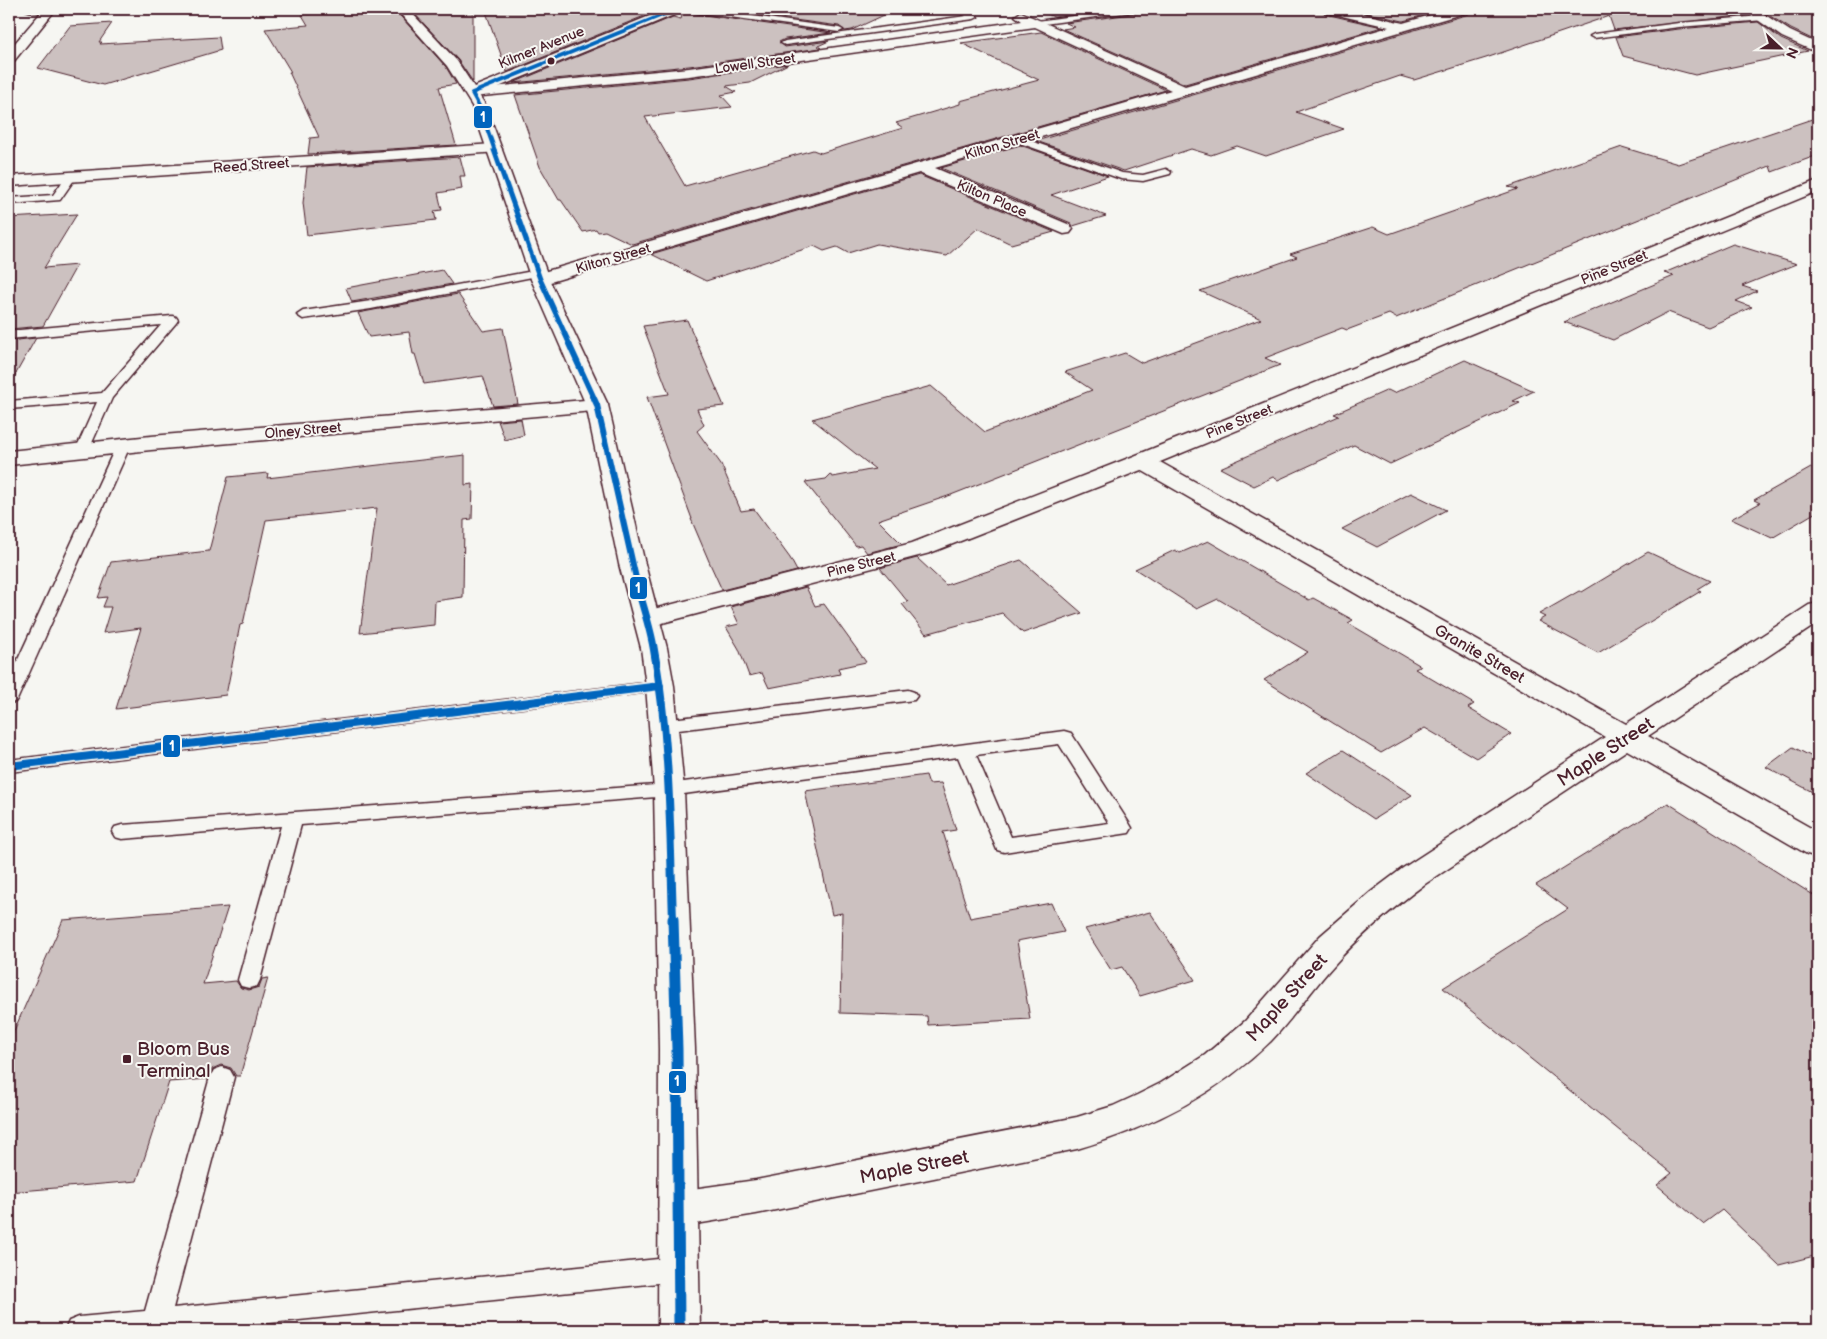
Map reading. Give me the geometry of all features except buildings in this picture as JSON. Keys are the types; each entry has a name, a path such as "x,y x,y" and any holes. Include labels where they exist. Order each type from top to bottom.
{"street":[{"path":"12,51 50,9"},
{"path":"402,9 452,64 480,106 539,276 597,405 632,564 647,618 660,686 669,790 677,1049 679,1330"},
{"name":"Kilmer Avenue","path":"472,93 677,9"},
{"path":"1006,9 1184,90"},
{"path":"1329,9 1403,27"},
{"name":"Kilton Street","path":"539,276 921,168 1464,9"},
{"path":"1748,9 1786,34 1818,49"},
{"name":"Lowell Street","path":"472,93 689,72 1038,23"},
{"name":"Reed Street","path":"9,181 494,149"},
{"name":"Kilton Place","path":"921,168 1064,229"},
{"name":"Pine Street","path":"647,618 921,548 1142,461 1818,185"},
{"name":"Olney Street","path":"9,458 123,446 597,405"},
{"name":"Granite Street","path":"1142,461 1818,846"},
{"name":"Maple Street","path":"678,1209 756,1197 1077,1133 1103,1126 1152,1106 1206,1074 1252,1036 1327,951 1381,900 1414,876 1818,611"}],"lane":[{"path":"28,9 50,9"},
{"path":"686,9 862,34"},
{"path":"705,12 727,9"},
{"path":"785,43 862,34 974,17 958,9"},
{"path":"1038,23 1139,9"},
{"path":"1594,36 1669,26 1761,18"},
{"path":"1018,139 1121,176 1143,178 1166,172"},
{"path":"9,201 56,198 71,177"},
{"path":"304,315 539,276"},
{"path":"9,335 172,320 106,397 82,450"},
{"path":"9,405 106,397"},
{"path":"9,698 123,446"},
{"path":"9,766 660,686"},
{"path":"664,726 908,696"},
{"path":"122,832 669,790 1064,737 1122,828 1004,845 965,751"},
{"path":"249,980 293,819"},
{"path":"155,1322 222,1077"},
{"path":"79,1330 678,1269"}],"shaded area":[{"path":"1025,9 1151,9 1054,22"},
{"path":"1151,9 1188,9 1194,11"}],"transit line":[{"name":"1","path":"677,9 472,93 479,106 540,279 597,405 632,564 654,648 660,686 669,790 677,1049 679,1330"},
{"name":"1","path":"9,766 660,686"}],"place":[{"name":"Bloom Bus Terminal","path":"127,1059"}]}
